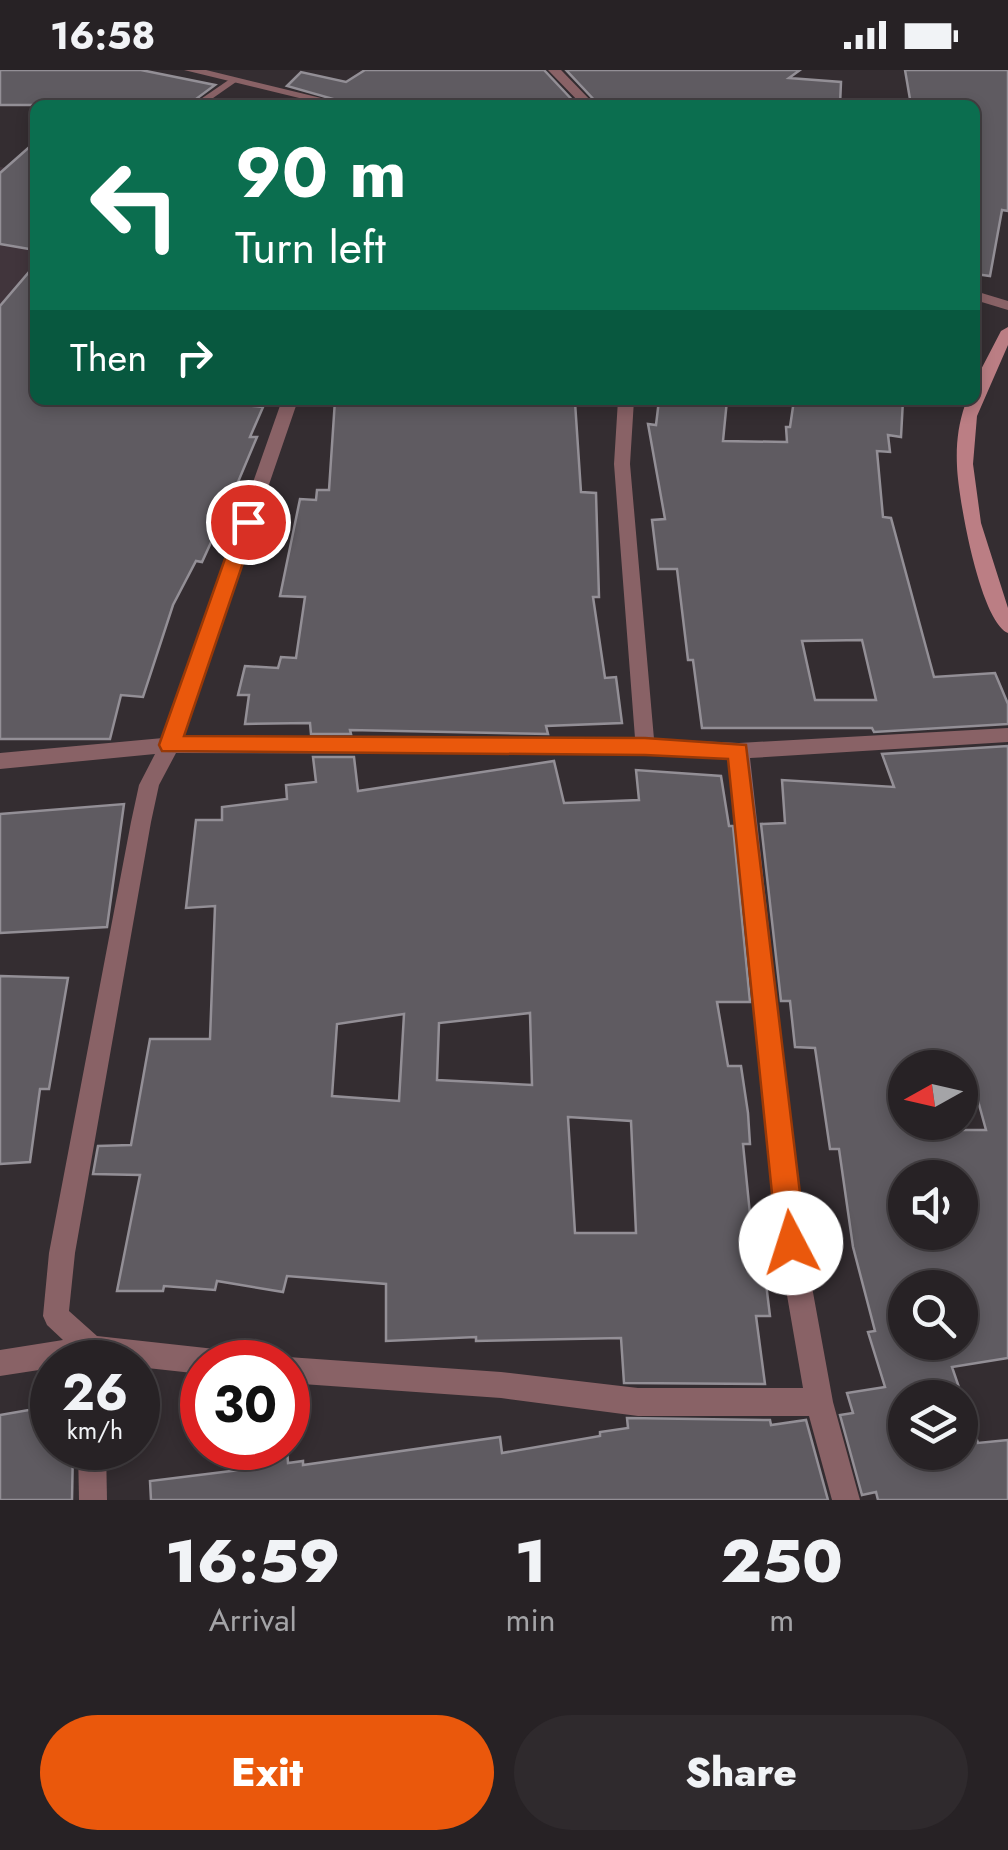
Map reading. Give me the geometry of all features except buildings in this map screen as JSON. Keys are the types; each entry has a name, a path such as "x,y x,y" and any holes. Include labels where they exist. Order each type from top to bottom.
{"street":[{"path":"190,70 322,100"},
{"path":"554,70 585,100"},
{"path":"980,297 1008,306"},
{"path":"980,392 1008,332"},
{"path":"77,1340 56,1316 62,1253 149,785 170,745 288,405"},
{"path":"626,405 622,464 645,746"},
{"path":"974,405 968,418 965,476 979,546 1008,626"},
{"path":"0,761 170,745 645,746 738,751 1008,735"},
{"path":"738,751 791,1243 819,1402 846,1500"},
{"path":"0,1363 30,1361"},
{"path":"310,1371 501,1384 638,1402 819,1402"},
{"path":"92,1470 93,1500"}],"lane":[{"path":"204,100 233,80"}],"shaded area":[{"path":"0,167 30,171 30,323 0,376"}],"route":[{"path":"248,522 170,745 645,746 738,751 791,1243"}]}
